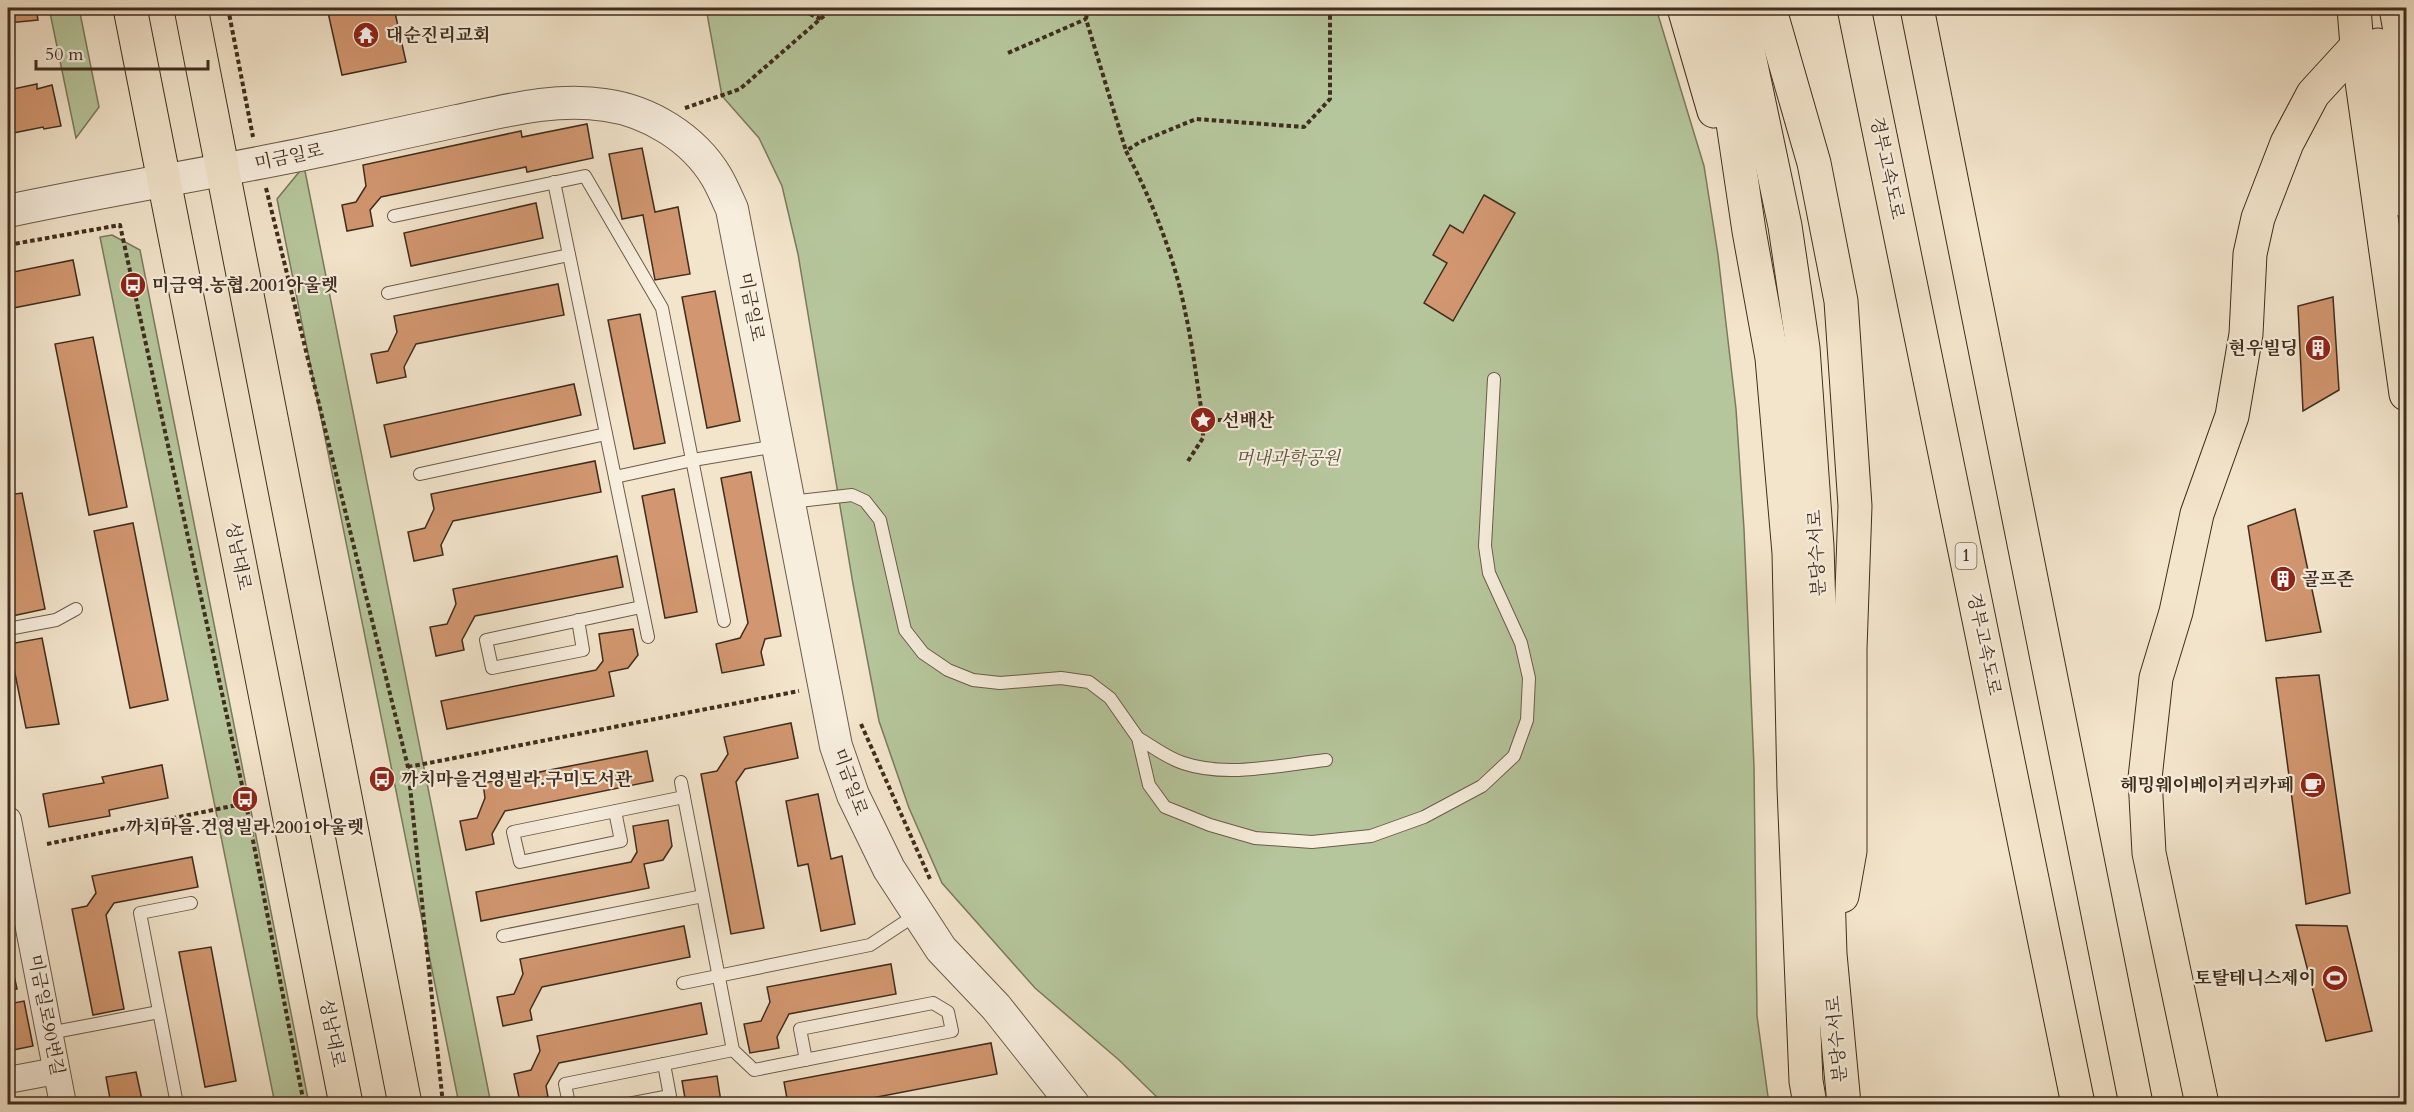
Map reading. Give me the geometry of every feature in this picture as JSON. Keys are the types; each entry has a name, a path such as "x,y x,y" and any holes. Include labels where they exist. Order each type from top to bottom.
{"main road":[{"name":"성남대로","path":"130,8 346,1104"},
{"path":"191,8 405,1104"},
{"path":"1684,8 1749,231"},
{"name":"분당수서로","path":"1716,8 1749,231 1772,358 1789,553 1795,823 1806,1081 1810,1104"},
{"name":"분당수서로","path":"1739,8 1785,226 1803,348 1818,546 1830,954 1844,1104"},
{"name":"경부고속도로","path":"1854,8 2078,1104"},
{"path":"1917,8 2136,1104"},
{"path":"2354,8 2357,46 2405,388 2406,420"},
{"path":"2371,8 2406,201"},
{"path":"2396,8 2406,64"},
{"path":"1772,17 1814,162 1840,300 1855,506 1850,649 1850,851 1830,954"},
{"path":"2202,1104 2149,852 2145,778 2156,678 2176,612 2197,514 2232,416 2246,334 2250,254 2258,218 2287,144 2313,94 2357,46"}],"street":[{"name":"미금일로","path":"8,211 98,192 223,171 500,112 564,102 605,105 631,111 664,125 693,147 716,176 732,209 836,746 866,825 889,869 941,949 996,1007 1073,1104"},
{"name":"미금일로90번길","path":"8,820 63,1104"},
{"path":"8,1080 56,1071"}],"lane":[{"path":"394,216 585,176 662,308 724,621"},
{"path":"554,182 648,637"},
{"path":"388,293 569,255"},
{"path":"789,502 852,495 865,501 880,520 905,630 923,653 939,664 973,680 1000,683 1061,678 1089,682 1110,698 1138,738 1149,785 1165,807 1210,825 1255,838 1312,842 1371,836 1424,817 1482,786 1514,756 1527,720 1529,678 1521,643 1489,573 1485,546 1494,379"},
{"path":"420,474 606,434"},
{"path":"615,477 693,460 778,446"},
{"path":"578,620 583,650 492,669 486,640 578,620 641,607"},
{"path":"8,629 56,620 76,609"},
{"path":"1138,738 1181,763 1215,770 1326,759"},
{"path":"681,782 733,1050 754,1070 806,1060 952,1031 948,1012 933,1003 800,1029 806,1060"},
{"path":"615,811 621,841 520,862 513,832 615,811 684,797"},
{"path":"503,936 703,896"},
{"path":"177,1104 140,913 191,903"},
{"path":"683,983 870,945 918,914"},
{"path":"49,1033 159,1012"},
{"path":"569,1104 565,1084 733,1050"},
{"path":"628,1104 670,1096 664,1064"}],"path":[{"path":"228,8 260,163 408,767 443,1104"},
{"path":"796,8 821,19"},
{"path":"687,115 677,111 740,89 833,8"},
{"path":"1088,8 1086,20 1126,151 1144,186 1168,249 1185,310 1203,420 1203,438 1188,461"},
{"path":"1126,151 1140,142 1196,119 1304,127 1330,99 1330,8"},
{"path":"1008,53 1086,20"},
{"path":"8,245 120,225 245,800 304,1104"},
{"path":"1203,420 1238,420"},
{"path":"408,767 800,691"},
{"path":"858,718 930,880"},
{"path":"47,844 242,804"}],"green space":[{"path":"49,8 79,8 99,107 76,138"},
{"name":"머내과학공원","path":"706,8 1656,8 1704,166 1718,255 1736,409 1744,529 1754,767 1757,1016 1769,1104 1164,1104 1119,1060 1035,988 942,883 909,808 879,721 853,584 798,254 782,186 759,138 722,96"},
{"path":"304,166 491,1104 459,1104 277,199"},
{"path":"112,235 140,250 309,1104 275,1104 100,237"}],"building":[{"path":"8,8 36,8 38,20 8,23"},
{"name":"대순진리교회","path":"327,8 394,8 406,62 342,75"},
{"path":"460,8 495,8 462,14"},
{"path":"37,84 37,89 52,85 61,126 8,134 8,90"},
{"path":"587,124 593,158 527,172 526,167 381,197 370,210 373,226 347,231 342,205 356,202 366,186 363,165 521,131 522,137"},
{"path":"642,148 655,212 678,207 690,274 655,280 643,215 622,219 609,154"},
{"path":"1484,195 1515,213 1453,321 1424,303 1447,263 1433,255 1450,225 1463,233"},
{"path":"536,203 543,238 411,266 404,233"},
{"path":"73,260 80,295 8,309 8,273"},
{"path":"558,284 564,315 416,344 404,367 406,377 377,383 371,354 388,351 397,332 394,316"},
{"path":"715,291 740,421 707,428 682,297"},
{"name":"현우빌딩","path":"2333,297 2339,390 2303,411 2298,306"},
{"path":"640,314 665,443 634,449 608,320"},
{"path":"93,337 127,507 89,515 55,344"},
{"path":"574,384 581,415 391,457 384,425"},
{"path":"8,439 14,469 8,470"},
{"path":"595,461 601,492 453,521 441,545 443,555 414,561 408,532 425,528 434,509 431,494"},
{"path":"751,472 781,636 765,639 761,652 764,665 722,673 716,644 740,638 748,623 721,478"},
{"path":"674,489 697,612 665,618 642,496"},
{"path":"22,493 45,609 12,616 8,593 8,495"},
{"name":"골프존","path":"2295,509 2321,632 2266,641 2248,526"},
{"path":"133,523 168,700 130,708 94,531"},
{"path":"617,556 623,587 475,616 462,640 464,650 436,656 430,627 447,624 456,604 453,589"},
{"path":"633,629 638,655 628,668 609,672 614,696 447,729 441,701 596,670 603,661 599,634"},
{"path":"42,638 59,724 26,728 9,644"},
{"name":"헤밍웨이베이커리카페","path":"2319,675 2350,893 2306,904 2276,678"},
{"path":"791,723 798,758 745,769 736,782 764,928 731,934 701,774 717,771 728,754 724,737"},
{"path":"647,751 653,781 505,811 492,834 494,844 466,850 460,821 477,818 485,798 483,783"},
{"path":"162,765 168,798 109,810 110,816 49,827 43,794 104,783 102,777"},
{"path":"818,794 831,859 842,856 855,924 821,931 808,864 798,866 786,801"},
{"path":"668,820 672,846 663,860 644,864 649,888 481,921 476,892 631,862 637,852 633,826"},
{"path":"192,857 198,887 114,903 106,915 124,1009 93,1015 72,909 87,906 96,893 92,876"},
{"name":"토탈테니스제이","path":"2296,925 2347,926 2372,1031 2326,1041"},
{"path":"684,926 690,957 542,987 530,1010 532,1020 503,1026 497,997 514,994 523,974 520,959"},
{"path":"211,947 236,1081 205,1087 179,952"},
{"path":"8,948 17,989 8,991"},
{"path":"891,964 896,994 789,1014 777,1037 779,1048 750,1053 744,1024 761,1021 770,1002 767,987"},
{"path":"24,1001 33,1046 8,1051 8,1004"},
{"path":"701,1003 707,1034 559,1063 546,1086 548,1097 520,1102 514,1074 531,1070 540,1051 537,1036"},
{"path":"991,1043 997,1074 841,1104 788,1104 784,1082"},
{"path":"136,1072 143,1104 111,1104 106,1077"},
{"path":"717,1076 721,1102 719,1104 686,1104 682,1081"}],"place":[{"name":"대순진리교회","path":"366,35"},
{"name":"미금역.농협.2001아울렛","path":"133,285"},
{"name":"현우빌딩","path":"2318,348"},
{"name":"선배산","path":"1203,420"},
{"name":"골프존","path":"2283,579"},
{"name":"까치마을건영빌라.구미도서관","path":"382,779"},
{"name":"헤밍웨이베이커리카페","path":"2313,785"},
{"name":"까치마을.건영빌라.2001아울렛","path":"245,799"},
{"name":"토탈테니스제이","path":"2335,978"}]}
